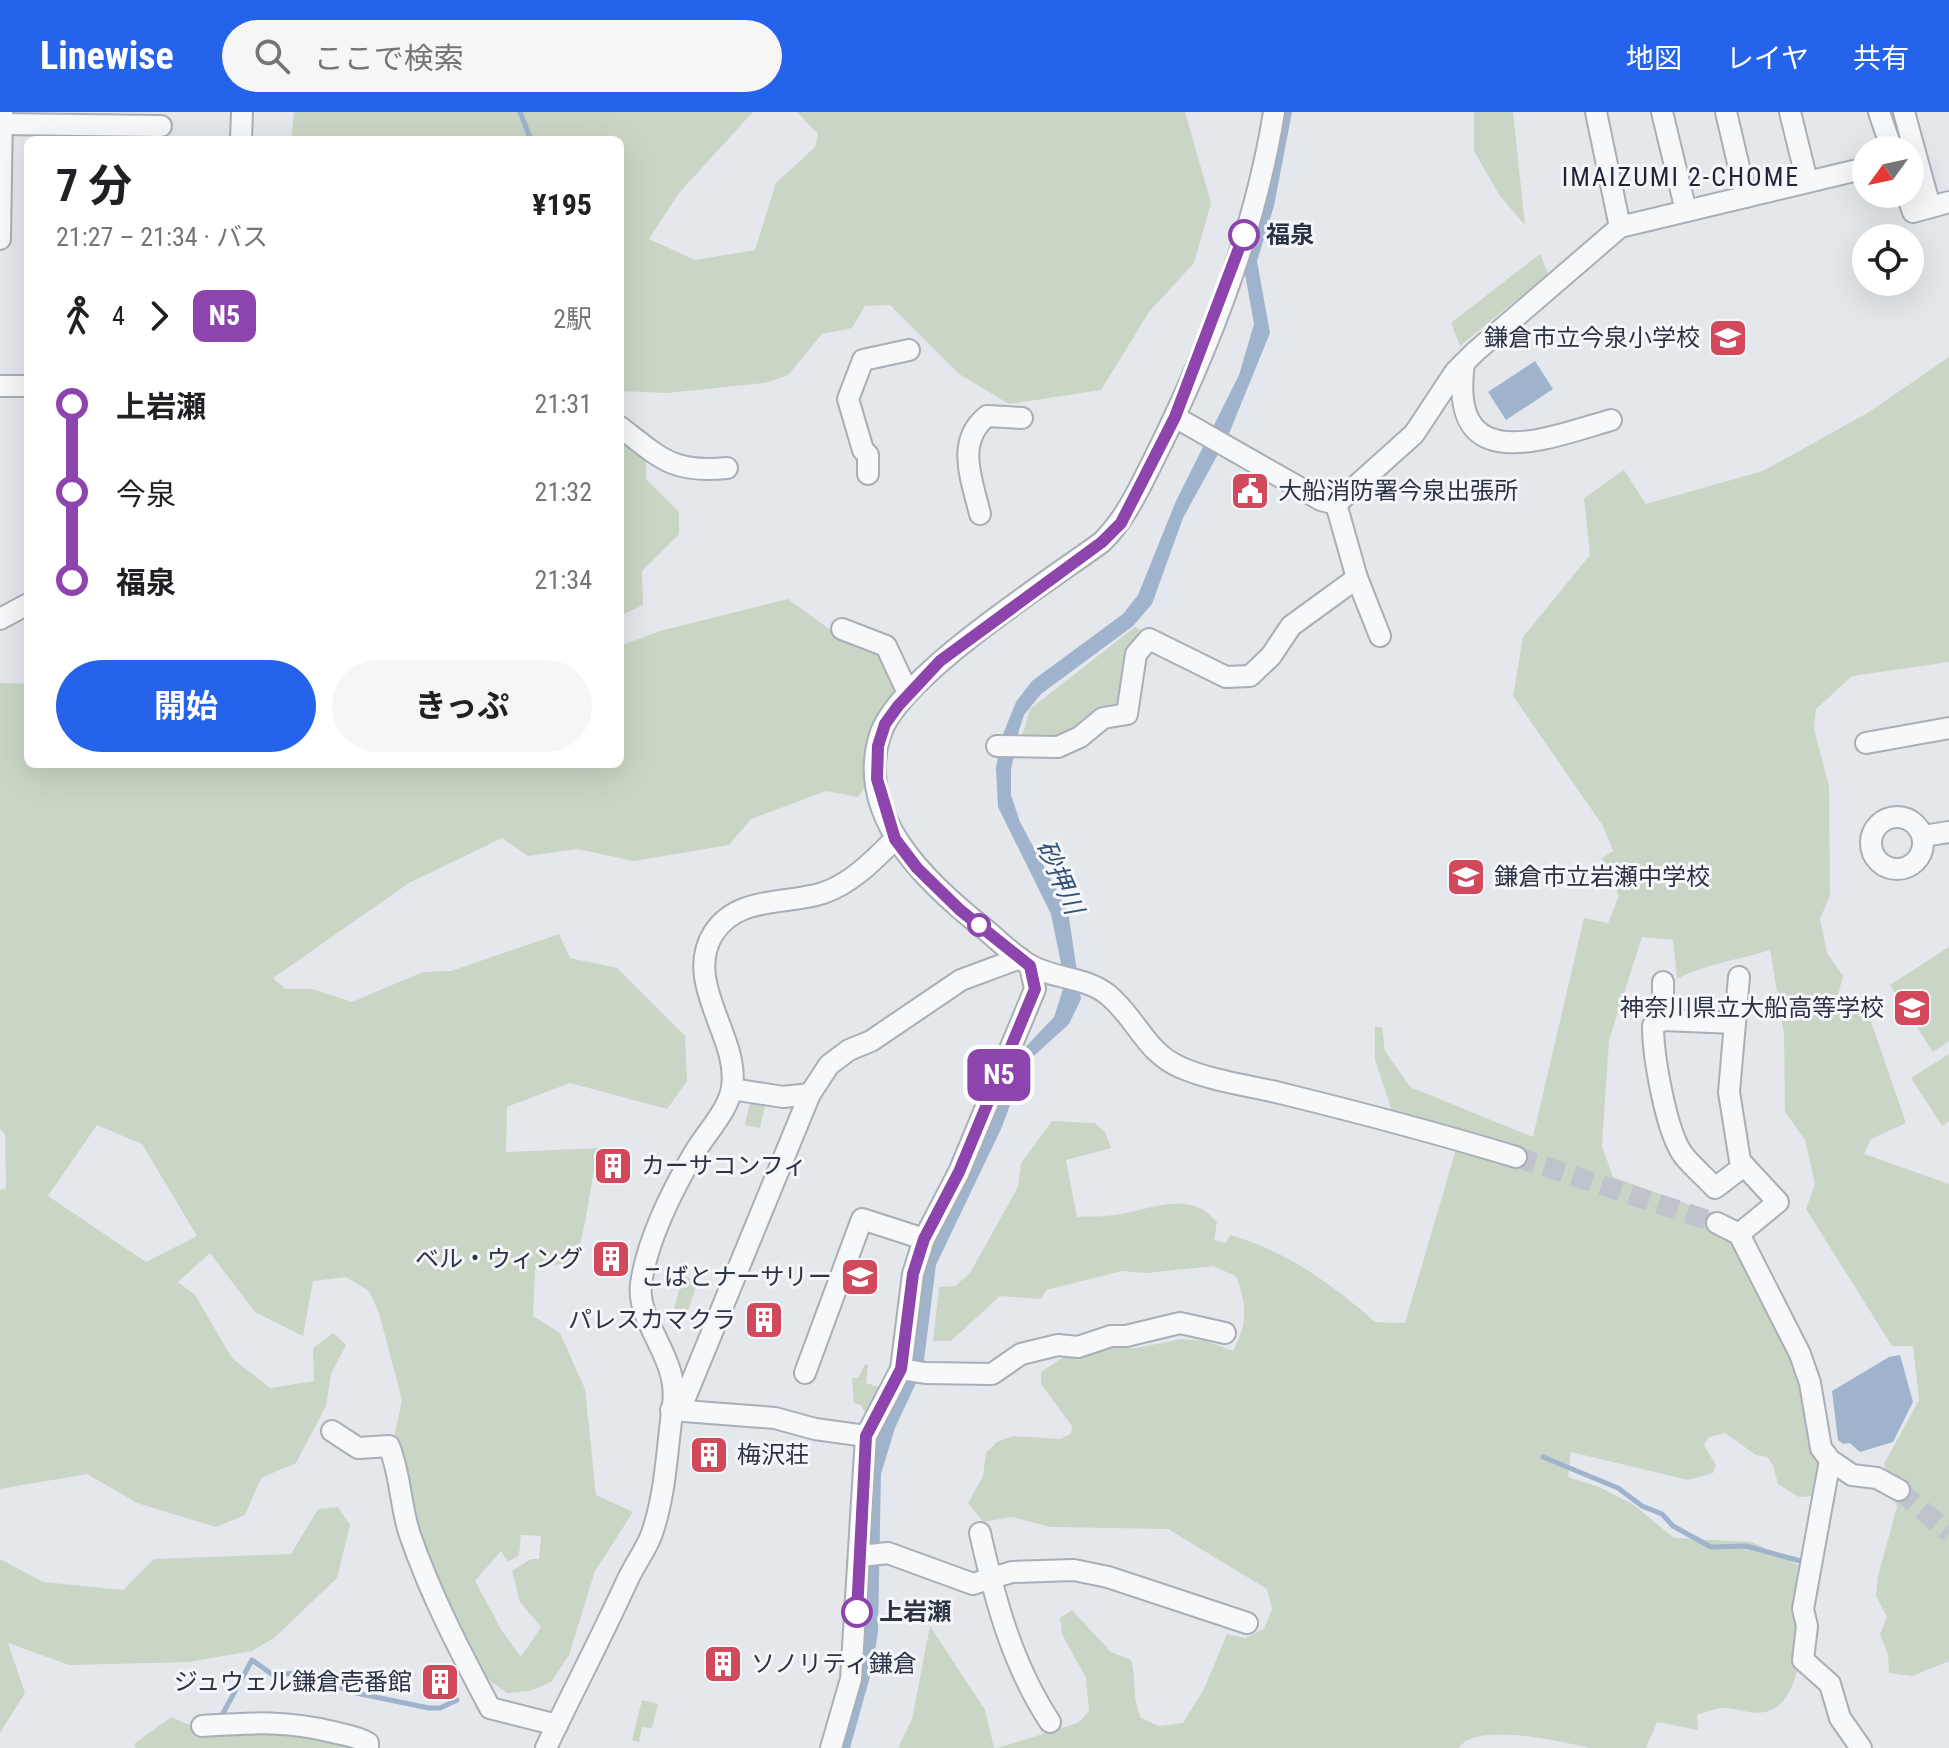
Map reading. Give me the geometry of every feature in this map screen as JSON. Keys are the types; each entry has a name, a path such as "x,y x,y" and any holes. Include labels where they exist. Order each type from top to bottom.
{"street":[{"path":"241,136 242,112"},
{"path":"1274,112 1264,176 1225,294 1175,417 1121,523 1102,542 940,661 908,693 880,735 877,762 883,808 895,839 917,868 960,910 1025,962 1105,992 1136,1022 1141,1038 1151,1049 1184,1069 1424,1129 1516,1157"},
{"path":"1596,112 1620,227"},
{"path":"1662,112 1686,211"},
{"path":"1726,112 1746,197"},
{"path":"1790,112 1807,181"},
{"path":"1866,112 1874,136"},
{"path":"1879,112 1887,136"},
{"path":"1904,112 1939,204 1913,212 1912,208"},
{"path":"0,239 1,120 79,126 161,126"},
{"path":"1336,504 1414,434 1432,404 1464,363 1620,227 1852,171"},
{"path":"868,474 868,455 863,450 848,399 863,360 909,350"},
{"path":"1464,363 1465,404 1482,436 1496,443 1517,445 1611,420"},
{"path":"0,386 24,386"},
{"path":"980,514 966,448 972,433 987,416 1022,418"},
{"path":"1175,417 1321,500 1357,510"},
{"path":"624,430 676,467 690,470 727,468"},
{"path":"1336,504 1357,578 1380,636"},
{"path":"997,746 1058,747 1080,737 1103,718 1127,714 1136,654 1149,639 1226,677 1250,676 1271,656 1291,626 1357,578"},
{"path":"0,619 24,606"},
{"path":"842,629 886,646 908,693"},
{"path":"1866,743 1949,728"},
{"path":"1923,836 1949,832"},
{"path":"546,1748 651,1536 662,1489 672,1408 671,1364 644,1308 641,1286 648,1255 692,1156 732,1089 733,1064 705,972 711,936 733,915 771,899 823,893 850,879 895,839"},
{"path":"672,1408 685,1398 810,1094 829,1065 849,1050 871,1041 961,980 1025,962"},
{"path":"831,1748 851,1679 871,1555 866,1436 903,1369 913,1274 924,1239 959,1172 1035,989 1025,962"},
{"path":"1739,977 1729,1092 1740,1161 1778,1202 1739,1234"},
{"path":"1663,982 1663,1020"},
{"path":"1735,1023 1663,1020 1653,1026 1653,1051 1660,1088 1682,1154 1715,1188 1744,1166"},
{"path":"732,1089 783,1097 810,1094"},
{"path":"805,1373 862,1219 924,1239"},
{"path":"1717,1223 1739,1234 1800,1354 1810,1383 1821,1448 1830,1460 1852,1475 1877,1478 1899,1490"},
{"path":"903,1369 925,1373 992,1374 1021,1354 1058,1345 1078,1347 1111,1336 1126,1336 1180,1323 1225,1333"},
{"path":"672,1408 775,1418 815,1429 866,1436"},
{"path":"332,1431 358,1448 389,1446 398,1469 414,1545 441,1616 490,1708 557,1725"},
{"path":"1830,1460 1803,1609 1807,1626 1803,1660 1830,1684 1840,1718 1861,1748"},
{"path":"980,1533 991,1580 1020,1671 1050,1722"},
{"path":"871,1555 973,1584 1012,1572 1074,1570 1108,1577 1247,1623"},
{"path":"202,1726 277,1721 298,1723 359,1737 368,1743 368,1748"}],"green space":[{"path":"294,112 753,112 679,193 649,239 695,260 755,250 776,183 815,147 818,134 797,112 1185,112 1211,203 1194,263 1149,312 1101,390 1009,404 959,374 890,305 865,306 852,328 822,334 788,375 765,383 667,393 624,391 624,136 291,136"},
{"path":"1474,112 1513,112 1525,225 1500,196 1474,151"},
{"path":"1540,254 1548,274 1460,346 1451,323"},
{"path":"1949,357 1949,662 1852,676 1816,709 1814,729 1829,786 1830,895 1820,919 1827,953 1843,976 1836,1003 1867,1010 1906,1123 1871,1139 1864,1154 1949,1184 1949,1661 1912,1676 1889,1673 1888,1655 1880,1634 1887,1617 1876,1596 1878,1576 1897,1507 1884,1464 1919,1400 1913,1346 1892,1346 1806,1209 1815,1184 1805,1140 1785,1112 1784,1034 1770,950 1677,979 1673,940 1642,937 1609,1040 1602,1146 1613,1177 1732,1220 1795,1361 1808,1406 1810,1443 1818,1461 1815,1496 1799,1497 1778,1484 1773,1465 1767,1457 1756,1455 1725,1433 1709,1437 1704,1445 1716,1465 1713,1473 1688,1480 1571,1452 1568,1477 1599,1487 1634,1505 1674,1538 1752,1542 1808,1570 1802,1651 1790,1691 1779,1705 1759,1713 1726,1708 1712,1710 1697,1715 1698,1730 1657,1722 1646,1748 1590,1748 1541,1738 1501,1735 1468,1740 1459,1748 997,1748 1078,1723 1089,1711 1086,1678 1062,1634 1060,1618 1072,1610 1111,1652 1131,1660 1141,1718 1159,1726 1183,1723 1204,1689 1227,1634 1245,1638 1264,1629 1272,1609 1267,1589 1168,1529 1051,1527 1012,1517 983,1522 968,1503 983,1476 986,1453 997,1442 1013,1436 1060,1439 1071,1434 1072,1426 1041,1384 1041,1372 1062,1358 1100,1347 1136,1348 1182,1339 1206,1341 1233,1351 1243,1323 1244,1305 1236,1276 1213,1266 1147,1273 1122,1271 1046,1290 1041,1299 1000,1296 951,1341 933,1341 939,1287 955,1286 970,1273 1018,1187 1021,1163 1052,1121 1095,1123 1105,1132 1111,1148 1066,1160 1077,1217 1115,1215 1169,1204 1195,1206 1217,1222 1214,1240 1226,1243 1230,1235 1270,1250 1325,1282 1375,1322 1405,1323 1457,1146 1511,1147 1392,1111 1375,1060 1375,1026 1382,1028 1385,1051 1410,1087 1533,1137 1584,918 1608,923 1619,896 1602,858 1613,851 1603,826 1513,696 1523,637 1590,555 1584,498 1624,470 1646,504 1763,471 1869,412"},
{"path":"624,439 646,459 646,479 679,512 679,534 642,571 643,605 624,614"},
{"path":"788,599 829,629 885,657 901,719 875,773 858,797 826,791 751,819 729,845 634,861 577,849 528,856 502,838 409,883 273,978 285,989 312,989 352,1002 423,972 451,971 559,934 570,958 617,968 685,1036 687,1081 667,1109 570,1083 507,1107 506,1152 599,1148 575,1261 535,1269 533,1316 560,1333 585,1389 596,1495 633,1512 595,1571 569,1655 551,1682 530,1691 507,1693 480,1674 426,1564 394,1438 402,1400 379,1313 369,1291 346,1277 313,1281 303,1336 255,1312 210,1253 178,1282 195,1295 232,1358 270,1388 314,1381 313,1348 333,1333 346,1345 331,1374 326,1406 296,1463 261,1478 245,1515 216,1527 137,1503 87,1474 0,1489 0,1190 6,1188 5,1134 0,1129 0,683 24,684 24,768 624,768 624,644 660,631","holes":["97,1125 142,1144 197,1236 146,1262 48,1196","521,1535 541,1536 539,1559 531,1559 512,1571 520,1602 541,1627 521,1657 502,1631 475,1581 501,1551 508,1562 519,1555"]},
{"path":"1135,627 1147,633 1119,707 1058,742 1021,739 1030,709"},
{"path":"1949,947 1949,1041 1933,1052 1890,985"},
{"path":"1949,1054 1949,1121 1942,1126 1911,1078"},
{"path":"751,1097 766,1101 760,1128 745,1125"},
{"path":"683,1276 698,1281 687,1314 674,1309"},
{"path":"865,1364 868,1365 866,1383 879,1387 866,1414 861,1405 854,1403 852,1378 858,1378"},
{"path":"338,1507 350,1525 337,1578 274,1638 252,1651 189,1662 69,1665 8,1643 25,1693 0,1733 0,1559 43,1582 123,1590 154,1559 291,1554 318,1509"},
{"path":"930,1626 985,1710 994,1748 898,1748 912,1719"},
{"path":"642,1700 658,1704 652,1728 642,1727 639,1742 632,1740"},
{"path":"171,1717 205,1732 279,1728 337,1741 351,1748 136,1748 134,1744"}],"water":[{"name":"砂押川","path":"1280,112 1292,112 1274,206 1257,261 1270,333 1228,436 1183,518 1152,604 1133,626 1041,694 1024,715 1019,730 1011,770 1011,795 1020,822 1068,911 1081,999 1069,1024 1026,1063 1001,1129 936,1265 923,1368 895,1428 881,1474 878,1631 873,1666 850,1748 835,1748 860,1660 865,1625 870,1458 924,1261 1014,1059 1054,1017 1065,983 1051,914 998,807 996,768 1001,739 1016,702 1032,681 1123,614 1138,595 1176,501 1239,375 1254,324 1243,263"},
{"path":"1535,361 1553,389 1506,420 1488,392"},
{"path":"1900,1355 1913,1402 1893,1442 1860,1452 1850,1443 1843,1444 1838,1440 1832,1391 1889,1357"}],"waterway":[{"path":"520,112 529,136"},
{"path":"1543,1457 1618,1488 1642,1506 1662,1514 1673,1526 1711,1547 1746,1546 1804,1562"},
{"path":"221,1717 252,1660 273,1675 297,1673 356,1693 429,1708 440,1708 457,1700"}],"tunnel":[{"path":"1516,1157 1717,1223"},
{"path":"1899,1490 1949,1533"}],"bus line":[{"name":"N5","path":"857,1612 866,1436 901,1369 913,1274 924,1239 959,1172 1035,989 1030,966 960,910 917,868 895,839 883,808 877,779 880,735 908,693 940,661 1102,542 1121,523 1175,417 1225,294 1244,235"}],"place":[{"name":"福泉","path":"1244,235"},
{"name":"鎌倉市立今泉小学校","path":"1728,338"},
{"name":"大船消防署今泉出張所","path":"1250,491"},
{"name":"鎌倉市立岩瀬中学校","path":"1466,877"},
{"name":"神奈川県立大船高等学校","path":"1912,1008"},
{"name":"カーサコンフィ","path":"613,1166"},
{"name":"ベル・ウィング","path":"611,1259"},
{"name":"こばとナーサリー","path":"860,1277"},
{"name":"パレスカマクラ","path":"764,1320"},
{"name":"梅沢荘","path":"709,1455"},
{"name":"上岩瀬","path":"857,1612"},
{"name":"ソノリティ鎌倉","path":"723,1664"},
{"name":"ジュウェル鎌倉壱番館","path":"440,1682"}],"district":[{"name":"IMAIZUMI 2-CHOME","path":"1681,177"}]}
